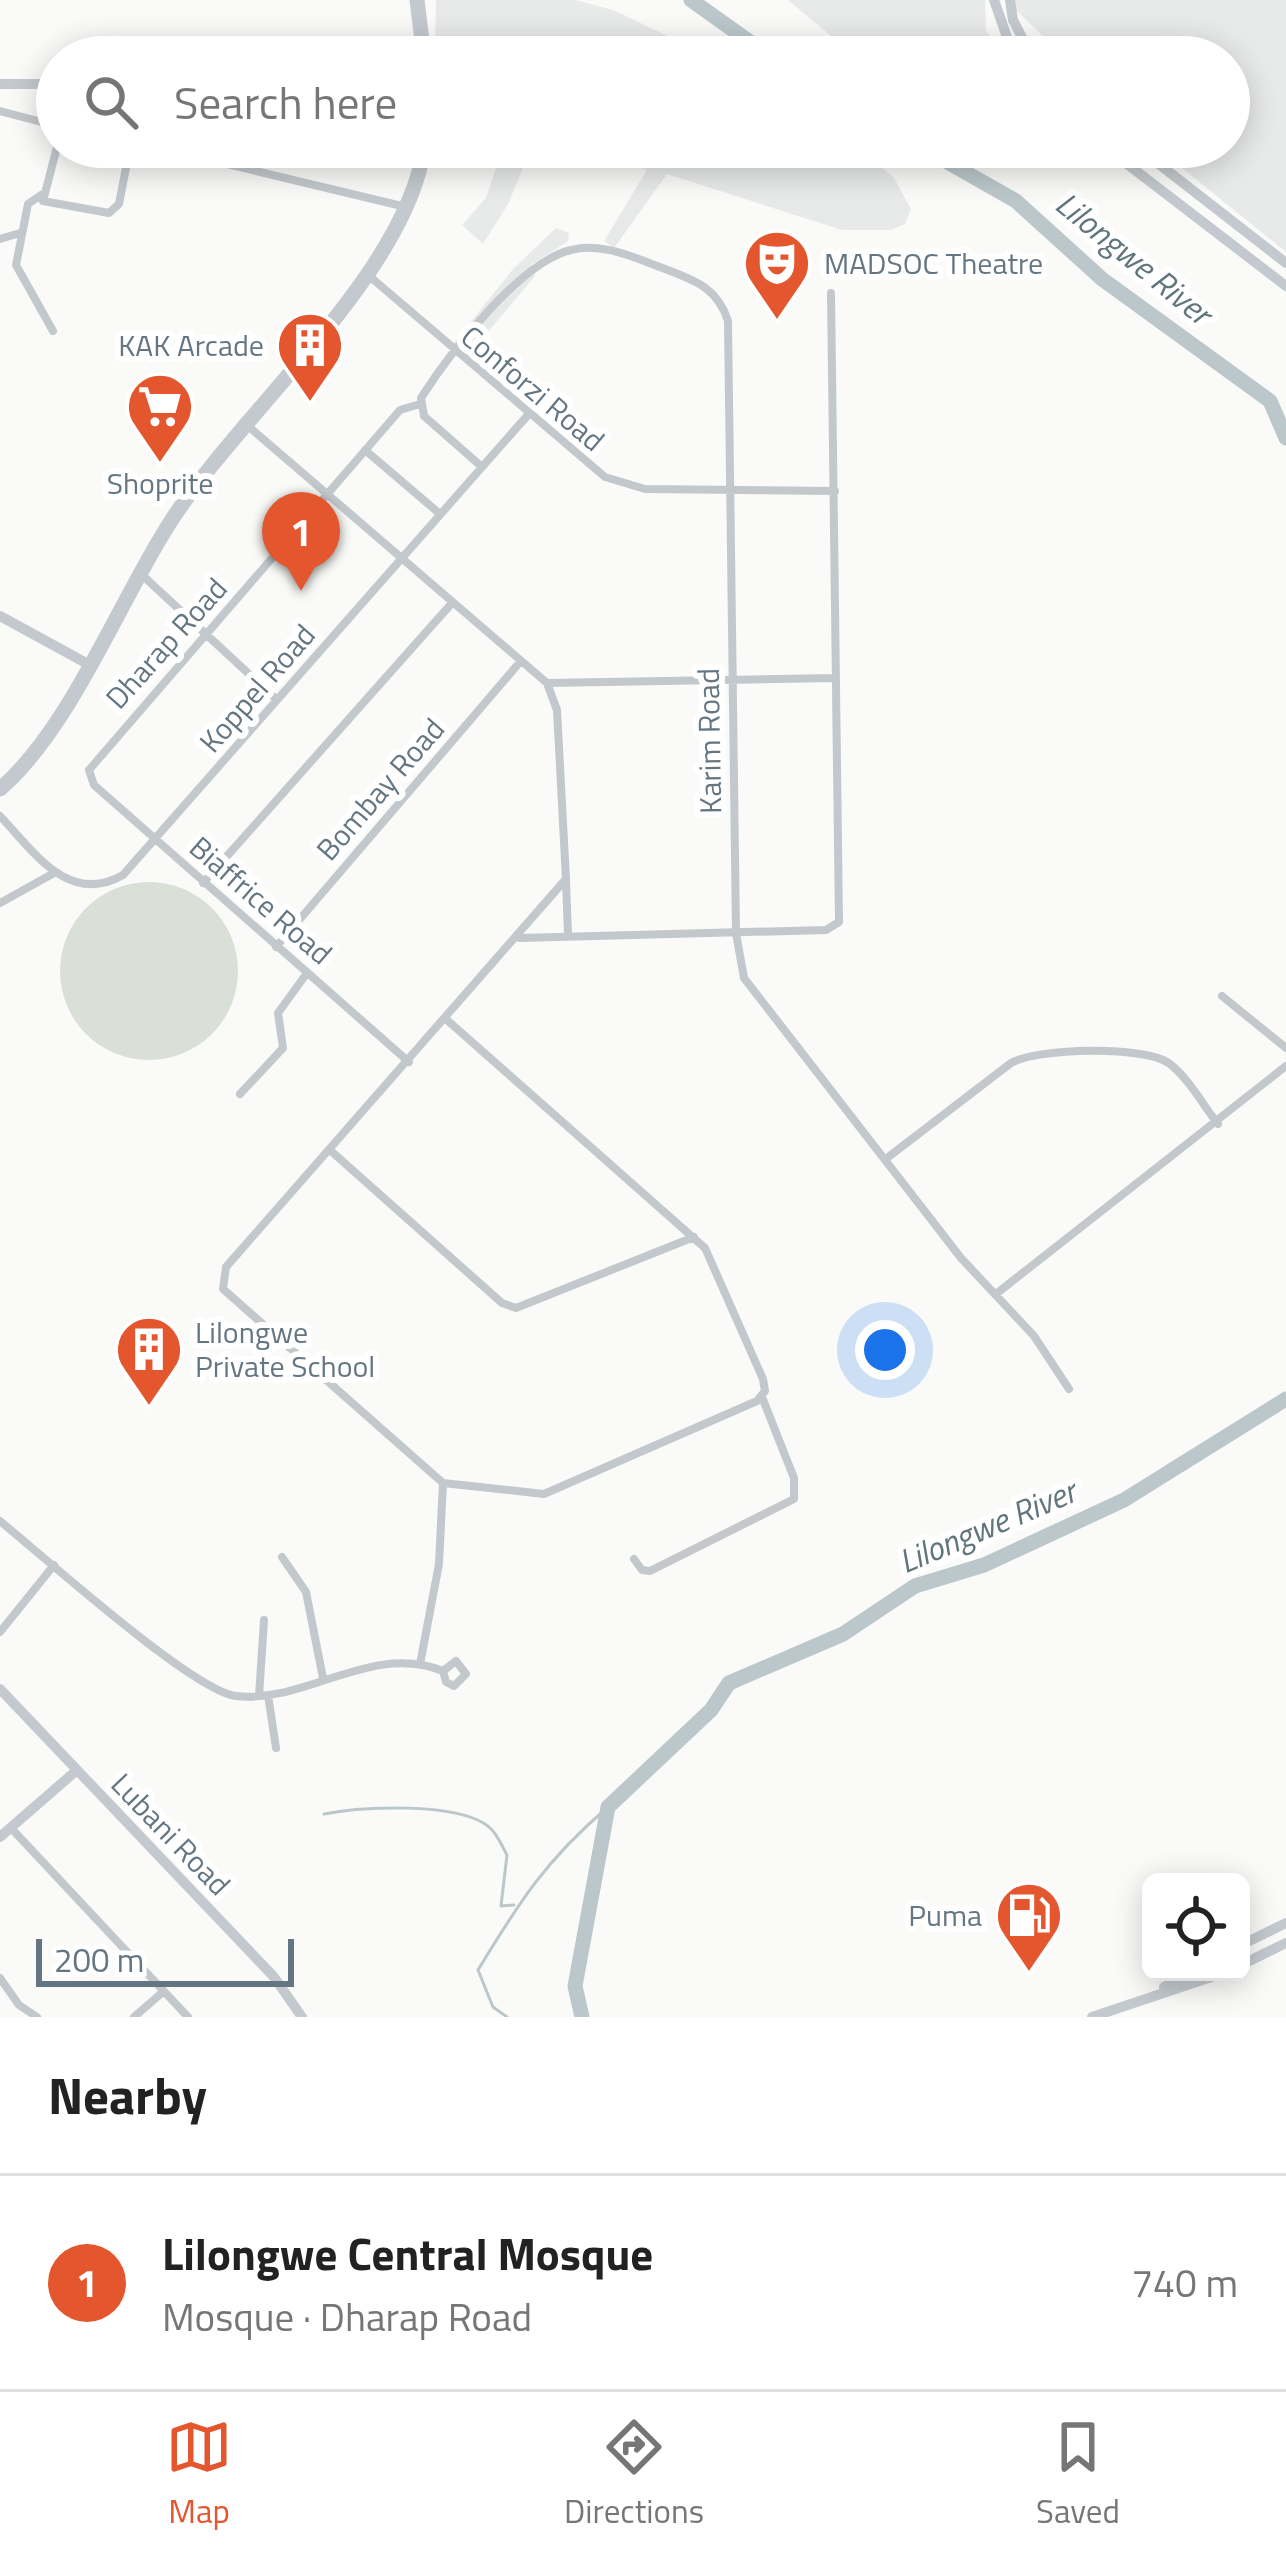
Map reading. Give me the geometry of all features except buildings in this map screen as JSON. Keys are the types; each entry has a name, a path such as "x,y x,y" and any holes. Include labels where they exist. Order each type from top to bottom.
{"highway":[{"path":"417,0 421,36"},
{"path":"0,789 36,748 192,491 367,274 407,207 418,168"}],"street":[{"path":"994,0 1004,36"},
{"path":"1010,0 1020,36"},
{"path":"0,84 36,84"},
{"path":"0,111 36,120"},
{"path":"50,168 41,195 28,204 16,270 53,331"},
{"path":"41,195 47,204 116,210 125,168"},
{"path":"257,168 407,207"},
{"path":"1132,168 1286,286"},
{"path":"1164,168 1286,263"},
{"path":"0,238 22,232"},
{"name":"Karim Road","path":"421,404 524,277 541,262 572,249 605,249 703,284 721,298 728,321 736,933 750,986 947,1240 1034,1336 1070,1389"},
{"name":"Conforzi Road","path":"367,274 586,467 624,485 835,491"},
{"path":"519,938 826,930 839,922 831,293"},
{"path":"421,404 424,416 482,466"},
{"name":"Dharap Road","path":"89,770 400,410 421,404"},
{"name":"Koppel Road","path":"54,873 98,886 123,874 158,841 527,416"},
{"path":"246,424 547,683 557,710 568,935"},
{"path":"365,450 440,514"},
{"path":"140,573 277,700"},
{"path":"203,883 452,603"},
{"path":"0,616 88,664"},
{"name":"Bombay Road","path":"276,947 520,662"},
{"path":"547,683 836,677"},
{"name":"Biaffrice Road","path":"89,770 94,785 410,1062"},
{"path":"0,816 54,873 0,902"},
{"path":"566,880 226,1267 223,1288 442,1483 544,1494 762,1397"},
{"path":"240,1094 283,1048 278,1013 307,973"},
{"path":"1222,996 1286,1048"},
{"path":"447,1020 694,1237 715,1264 764,1379 762,1397 794,1478 794,1499 650,1571 634,1559"},
{"path":"887,1158 1011,1063 1030,1055 1155,1057 1175,1069 1218,1124"},
{"path":"996,1294 1286,1066"},
{"path":"331,1151 502,1303 515,1308 694,1237"},
{"path":"420,1664 439,1564 442,1483"},
{"path":"0,1521 205,1686 264,1695 349,1670 420,1664 442,1671"},
{"path":"281,1557 306,1592 323,1678"},
{"path":"0,1632 54,1565"},
{"path":"264,1620 264,1695 276,1748"},
{"name":"Lubani Road","path":"0,1689 274,1977 302,2017"},
{"path":"0,1837 76,1769"},
{"path":"10,1828 188,2017"},
{"path":"1250,1941 1286,1923"},
{"path":"1250,1961 1286,1943"},
{"path":"0,1978 19,2005 37,2017"},
{"path":"1151,1995 1175,1981"},
{"path":"1092,2017 1197,1981"},
{"path":"134,2017 164,1991"}],"shaded area":[{"path":"436,0 575,0 613,10 668,36 435,36"},
{"path":"788,0 985,0 990,36 831,36"},
{"path":"1013,0 1286,0 1286,252 1182,168 1250,168 1250,36 1043,36 1013,7"},
{"path":"496,168 523,168 483,244 462,225 486,198"},
{"path":"642,168 883,168 911,209 905,224 891,230 842,230 667,174 614,248 604,241 647,170"},
{"path":"556,228 569,233 568,241 531,265 535,276 467,357 453,344 513,269"},
{"path":"149,882 183,889 212,908 231,937 238,971 231,1005 212,1034 183,1053 149,1060 115,1053 86,1034 67,1005 60,971 67,937 86,908 115,889"}],"waterway":[{"name":"Lilongwe River","path":"691,0 742,36"},
{"name":"Lilongwe River","path":"958,168 1016,201 1102,279 1270,401 1286,438"},
{"name":"Lilongwe River","path":"582,2017 575,1986 608,1807 711,1710 729,1683 843,1634 915,1586 984,1565 1124,1500 1286,1399"},
{"path":"507,2017 493,2007 478,1970 535,1883 608,1807"},
{"path":"324,1814 430,1809 485,1824 507,1855 501,1906 514,1905"}],"place":[{"name":"MADSOC Theatre","path":"777,322"},
{"name":"KAK Arcade","path":"310,404"},
{"name":"Shoprite","path":"160,465"},
{"name":"Lilongwe Central Mosque","path":"301,591"},
{"name":"Lilongwe Private School","path":"149,1408"},
{"name":"Puma","path":"1029,1974"}]}
